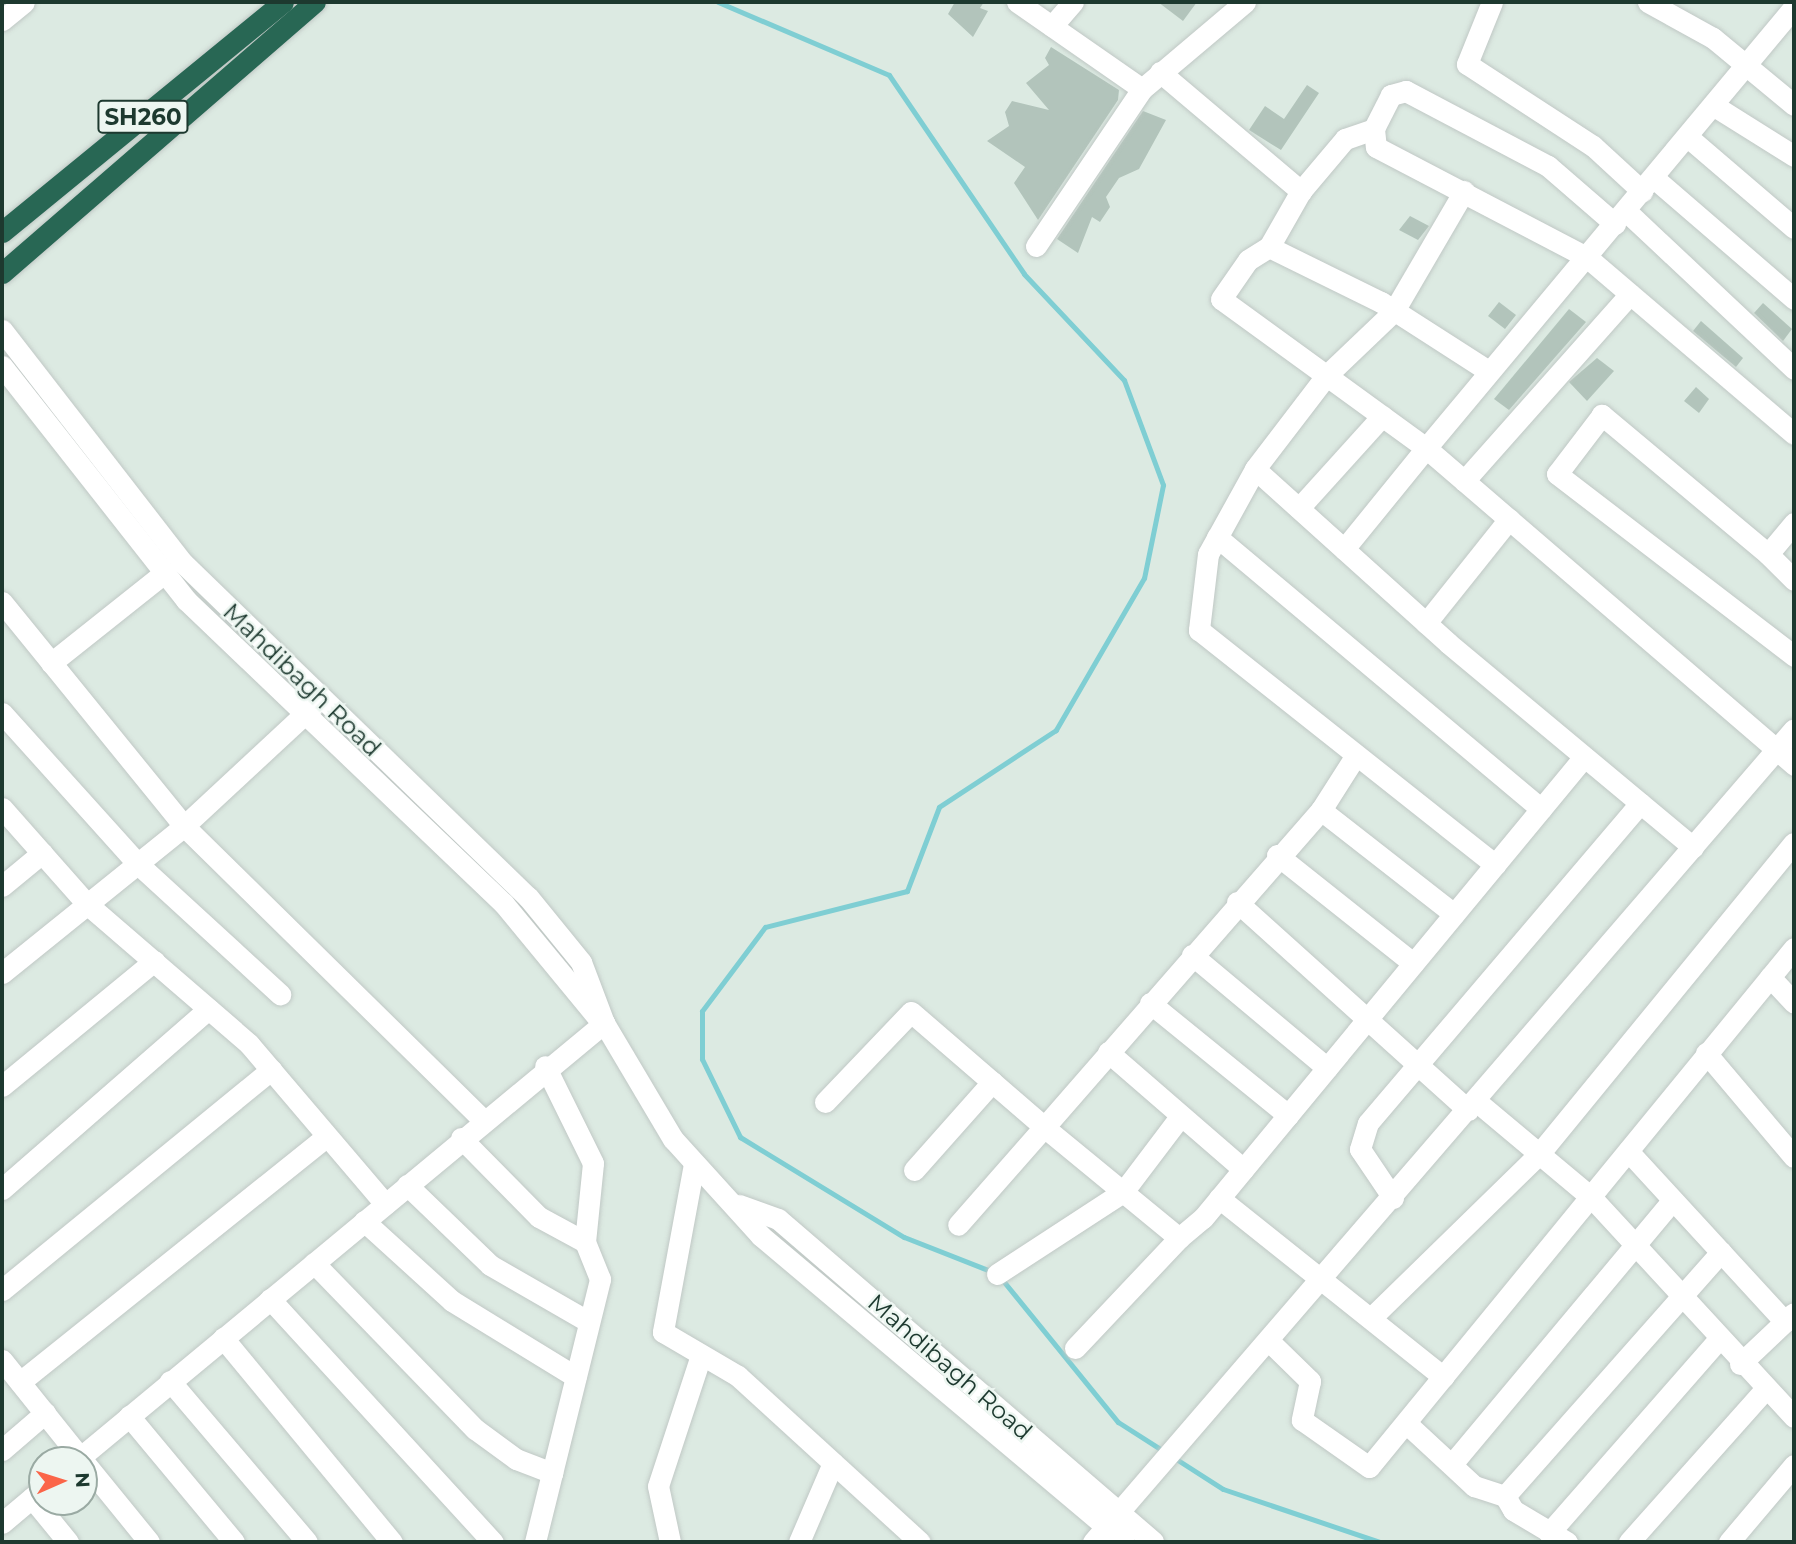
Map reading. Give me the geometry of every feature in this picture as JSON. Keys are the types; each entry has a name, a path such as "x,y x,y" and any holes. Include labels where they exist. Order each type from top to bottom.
{"highway":[{"path":"2,273 315,2"},
{"name":"SH260","path":"2,232 279,3"}],"street":[{"path":"2,20 24,2"},
{"path":"1017,2 1142,89"},
{"path":"1052,26 1073,2"},
{"path":"1036,246 1142,89 1245,2"},
{"path":"1492,2 1467,64 1648,184 1794,299"},
{"path":"1648,2 1713,38 1746,69 1794,105"},
{"path":"1344,550 1487,370 1588,258 1792,16"},
{"path":"1160,72 1301,191"},
{"path":"1794,369 1620,218 1548,166 1406,91 1391,95 1374,129 1376,147 1588,258 1794,434"},
{"path":"1716,107 1794,156"},
{"path":"1374,129 1345,139 1301,191 1269,247 1248,260 1221,299 1426,448 1794,765"},
{"path":"1689,138 1794,229"},
{"path":"1464,191 1394,311 1326,376 1255,469 1208,554 1199,631 1495,865"},
{"path":"1269,247 1394,311 1487,370"},
{"path":"1464,481 1630,294"},
{"name":"Mahdibagh Road","path":"2,330 182,562 528,897 581,962 604,1023"},
{"name":"Mahdibagh Road","path":"2,366 163,574 303,716 504,904 604,1023 694,1164 739,1205 761,1236 1124,1542"},
{"path":"1794,580 1768,554 1602,415 1557,474 1794,656"},
{"path":"1299,508 1382,416"},
{"path":"1255,469 1426,623 1693,847"},
{"path":"1426,623 1509,519"},
{"path":"1768,554 1794,523"},
{"path":"1217,537 1541,809"},
{"path":"51,663 163,574"},
{"path":"2,602 184,826 483,1120"},
{"path":"2,973 184,826 320,697"},
{"path":"2,713 138,864 280,994"},
{"path":"1106,1527 1182,1446 1794,729"},
{"path":"958,1225 1277,855 1321,810 1356,755"},
{"path":"1075,1348 1219,1198 1584,757"},
{"path":"1393,1198 1359,1140 1415,1062 1640,803"},
{"path":"1321,810 1454,914"},
{"path":"2,811 87,904 208,1009 271,1070 384,1204"},
{"path":"1372,1317 1539,1154 1794,843"},
{"path":"2,886 42,853"},
{"path":"1277,855 1413,963"},
{"path":"1237,902 1415,1062 1539,1154 1592,1198 1740,1364 1794,1417"},
{"path":"1270,1342 1310,1381 1302,1420 1369,1467 1592,1198 1706,1053 1794,948"},
{"path":"1192,955 1327,1068"},
{"path":"2,1086 154,961"},
{"path":"1770,977 1794,1003"},
{"path":"1150,1003 1288,1115"},
{"path":"2,1189 208,1009"},
{"path":"825,1102 911,1012 1178,1238"},
{"path":"96,1446 545,1066 604,1023"},
{"path":"1108,1052 1179,1118 1243,1169"},
{"path":"1706,1053 1794,1157"},
{"path":"535,1542 600,1279 584,1242 593,1163 545,1066"},
{"path":"2,1290 271,1070"},
{"path":"914,1170 992,1082"},
{"path":"997,1274 1123,1192 1179,1118"},
{"path":"70,1446 8,1371 327,1136"},
{"path":"461,1138 539,1217 584,1242"},
{"path":"1628,1151 1721,1252 1790,1317 1740,1364"},
{"path":"694,1164 663,1332 738,1376 833,1463 898,1534 920,1542"},
{"path":"407,1185 490,1265 589,1322"},
{"path":"1219,1198 1325,1279 1443,1377"},
{"path":"1452,1464 1633,1244 1673,1200"},
{"path":"364,1221 452,1301 576,1377"},
{"path":"1505,1496 1678,1295 1721,1252"},
{"path":"314,1263 475,1429 516,1459 552,1473"},
{"path":"270,1299 493,1542"},
{"path":"223,1338 392,1542"},
{"path":"1406,1423 1474,1486 1505,1496 1558,1538 1718,1340"},
{"path":"670,1542 659,1486 701,1355"},
{"path":"170,1381 307,1542"},
{"path":"1629,1542 1766,1388"},
{"path":"2,1450 44,1413"},
{"path":"129,1416 234,1542"},
{"path":"799,1542 833,1463"},
{"path":"1729,1542 1794,1465"},
{"path":"98,1480 149,1542"},
{"path":"2,1523 28,1501"},
{"path":"51,1516 68,1542"},
{"name":"Mahdibagh Road","path":"1106,1527 1153,1542"}],"building":[{"path":"955,2 984,2 980,8 988,11 973,37 948,14"},
{"path":"1158,2 1197,2 1183,21"},
{"path":"1051,47 1119,90 1118,100 1038,220 1014,183 1025,167 987,141 1009,126 1005,112 1012,101 1049,110 1026,83 1049,65 1045,58"},
{"path":"1307,85 1319,93 1281,150 1249,130 1265,106 1284,119"},
{"path":"1143,111 1166,120 1139,169 1119,178 1106,197 1110,207 1100,222 1092,217 1078,253 1057,239"},
{"path":"1410,216 1429,226 1418,240 1399,230"},
{"path":"1499,302 1516,315 1505,329 1488,316"},
{"path":"1763,303 1792,329 1783,341 1754,313"},
{"path":"1569,309 1586,322 1509,410 1494,399"},
{"path":"1701,321 1743,358 1736,367 1693,331"},
{"path":"1597,358 1614,371 1587,401 1569,382"},
{"path":"1696,387 1709,399 1699,413 1684,401"}],"waterway":[{"path":"718,2 889,75 1024,274 1124,380 1163,485 1144,578 1056,730 939,807 907,891 765,927 702,1011 702,1059 740,1137 904,1237 993,1272"},
{"path":"1000,1277 1118,1422 1165,1452"},
{"path":"1173,1457 1223,1489 1380,1542"}]}
